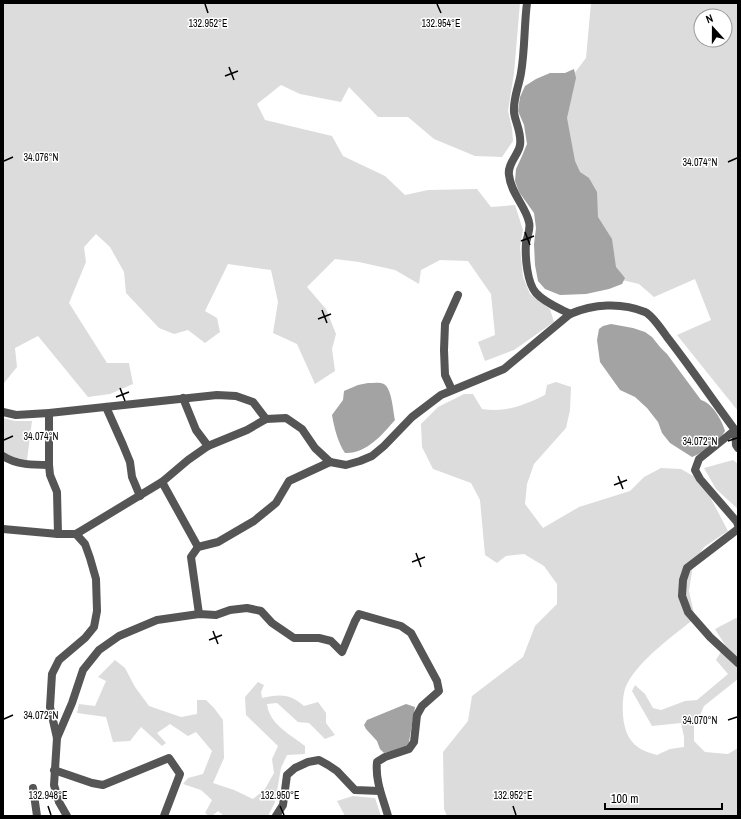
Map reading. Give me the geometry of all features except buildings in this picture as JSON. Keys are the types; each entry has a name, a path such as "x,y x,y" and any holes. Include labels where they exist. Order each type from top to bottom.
{"street":[{"path":"527,3 521,74 516,93 514,112 519,126 520,145 508,173 510,187 522,206 530,224 526,244 530,280 536,293 570,314"},
{"path":"452,390 445,375 445,324 458,295"},
{"path":"3,529 58,534 76,534 162,482 188,460 208,446 247,430 266,419 286,418 302,430 315,448 330,462 346,465 372,456 384,446 412,417 441,395 504,369 570,314 596,306 615,306 646,313 659,326 736,432 736,445 738,448"},
{"path":"3,412 16,415 49,413 217,395 236,396 253,402 266,419"},
{"path":"183,398 196,430 208,446"},
{"path":"106,407 130,462 132,477 140,496"},
{"path":"49,413 49,465 50,475 57,492 58,534"},
{"path":"736,432 699,459 695,470 700,479 738,525"},
{"path":"3,456 11,460 28,464 49,465"},
{"path":"199,614 191,557 198,547 218,542 254,521 276,503 289,481 330,462"},
{"path":"162,482 198,547"},
{"path":"738,529 687,568 683,580 682,596 688,612 710,637 738,663"},
{"path":"57,738 50,707 52,674 59,660 85,638 94,627 97,611 96,579 85,544 76,534"},
{"path":"67,816 59,802 54,785 57,738 72,703 83,670 99,650 119,636 157,620 199,614 216,615 230,610 247,608 261,611 272,623 294,638 318,638 331,641 342,652 359,614 401,626 411,632 437,681 438,691 422,706 417,715 414,742 409,750 385,756 377,762 376,772 388,816"},
{"path":"54,770 92,783 103,785 169,758 180,774 164,816"},
{"path":"276,816 282,805 287,775 295,768 308,762 319,760 328,764 337,771 355,790 380,791"},
{"path":"33,788 37,816"}],"shaded area":[{"path":"3,3 520,3 514,73 508,111 513,141 502,157 475,156 434,139 408,117 378,117 349,87 341,102 300,94 281,85 257,104 265,120 332,136 343,156 385,176 405,195 428,190 477,189 491,207 515,205 523,230 520,247 523,277 530,294 550,309 554,322 514,350 485,361 478,342 495,335 491,294 468,261 440,260 421,270 419,284 395,270 359,262 335,259 307,287 326,309 336,334 332,349 335,371 315,384 297,344 273,333 278,302 271,270 228,264 205,311 217,318 220,332 205,343 188,330 174,334 159,328 126,293 124,272 110,247 96,234 84,247 86,262 69,303 107,363 129,363 133,384 110,394 88,397 38,336 15,348 17,367 4,383"},
{"path":"591,3 738,3 738,411 677,335 711,320 695,279 654,297 639,284 605,276 585,216 561,91 586,58"},
{"path":"574,69 576,78 567,118 575,161 580,172 589,178 597,192 598,217 612,239 616,267 625,278 622,284 609,289 586,294 560,295 545,289 538,281 535,265 534,244 536,228 534,213 519,192 515,181 516,169 527,144 524,125 518,111 520,97 525,86 550,73 565,73"},
{"path":"611,324 645,332 652,337 667,354 701,400 713,408 722,422 725,431 715,443 692,457 670,443 662,433 658,422 647,408 635,397 620,390 600,362 597,340 599,329 603,326"},
{"path":"556,382 571,387 570,410 566,428 534,464 527,484 525,504 543,528 579,507 630,491 644,477 661,468 681,469 695,477 707,491 728,531 704,547 693,565 689,591 695,618 648,657 633,675 625,688 623,714 628,736 635,745 644,751 657,755 670,749 684,747 684,737 681,723 652,726 632,691 635,685 645,694 653,708 661,710 685,701 697,700 728,674 716,660 725,645 715,629 736,618 738,619 738,679 704,706 694,722 694,741 705,752 728,754 738,748 738,816 447,816 444,809 443,752 468,721 472,696 523,657 535,626 557,604 557,584 544,566 524,554 506,556 497,563 485,555 480,500 471,483 433,469 422,447 421,424 438,407 464,394 473,394 482,409 507,409 522,405 545,395 547,385"},
{"path":"381,383 387,387 392,400 395,420 367,447 345,453 340,445 332,415 343,400 344,391 358,385"},
{"path":"3,418 15,421 32,421 27,460 9,456 3,452"},
{"path":"733,460 738,464 738,509 716,489 704,468"},
{"path":"115,660 125,668 135,687 149,706 181,717 197,714 197,700 206,700 214,708 223,720 224,758 213,783 234,790 253,799 265,789 274,773 272,759 278,746 246,715 245,697 258,682 264,685 261,692 262,698 284,696 294,699 304,706 318,702 326,713 326,723 335,735 325,739 309,723 298,722 277,703 267,704 276,723 305,746 305,754 287,755 281,768 275,802 268,816 224,816 218,811 212,816 209,816 205,813 212,800 201,790 183,784 188,778 203,774 212,751 196,732 188,736 170,724 157,733 166,743 162,746 141,727 130,741 113,742 106,717 77,713 79,704 95,706 106,681 98,677"},
{"path":"406,704 415,707 409,742 406,747 384,753 380,749 377,741 364,725 367,720"},
{"path":"353,796 375,798 381,816 345,816 337,801"}]}
